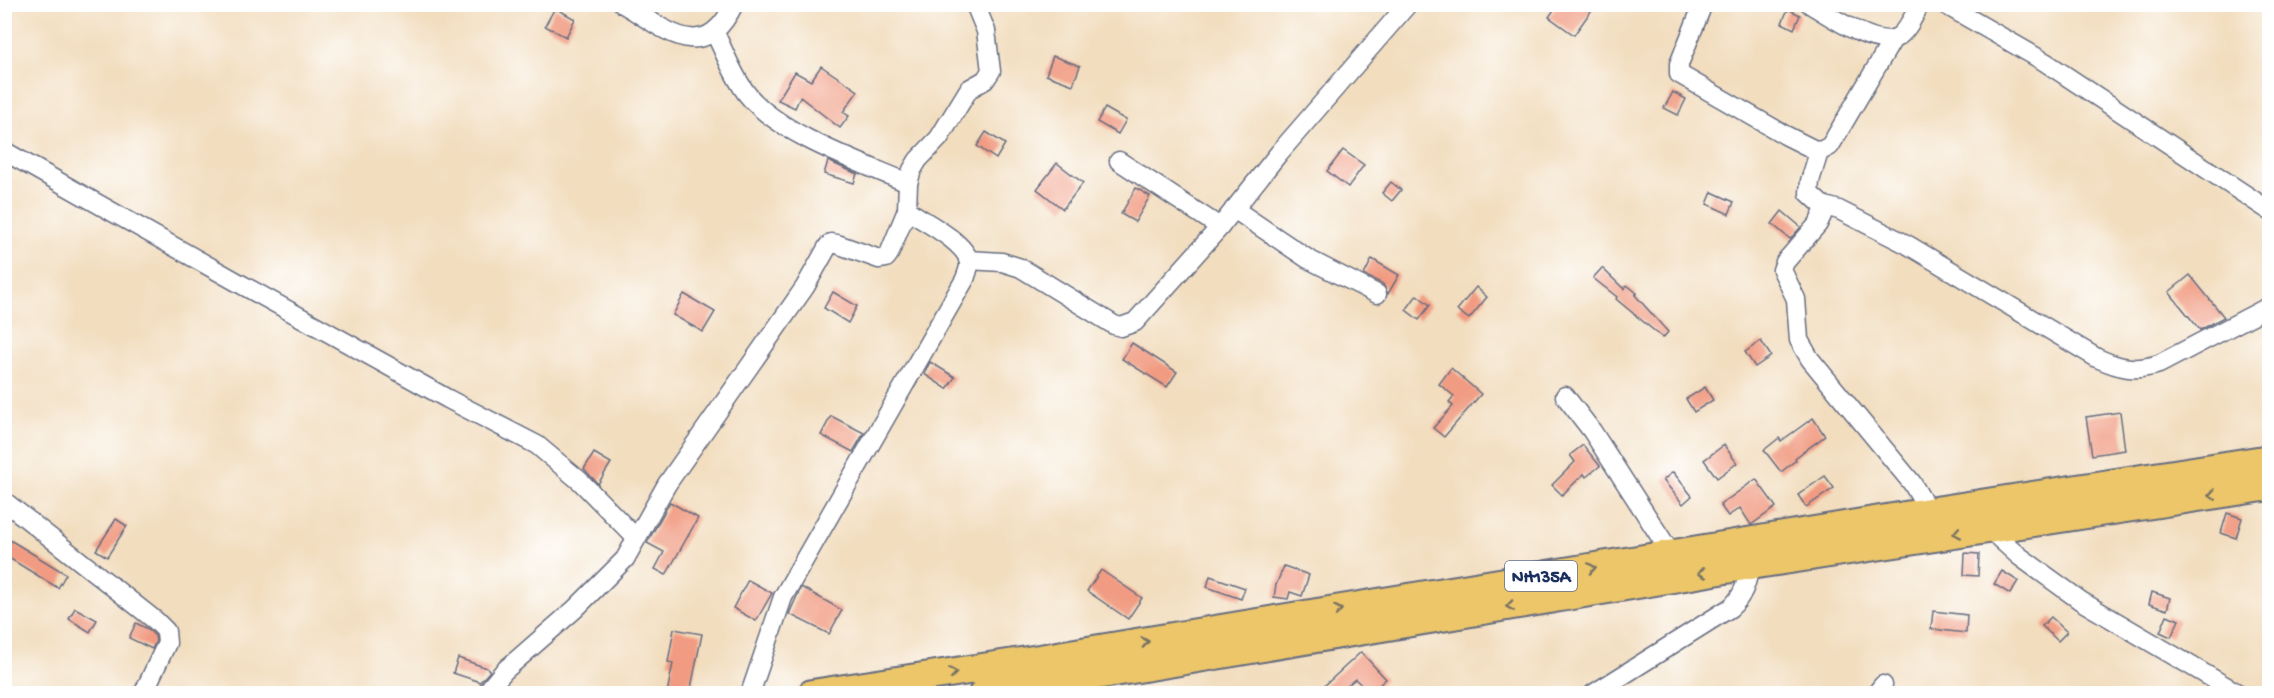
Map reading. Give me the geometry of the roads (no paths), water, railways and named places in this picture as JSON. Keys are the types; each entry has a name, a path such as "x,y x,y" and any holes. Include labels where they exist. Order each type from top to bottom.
{"highway":[{"name":"NH135A","path":"812,693 1044,659 1929,512 2270,459"},
{"name":"NH135A","path":"983,693 1750,565 1987,527 2270,486"}],"street":[{"path":"623,4 684,38 694,40 715,33 727,18 734,4"},
{"path":"485,693 504,671 608,578 625,559 667,484 805,287 825,249 834,243 879,260 886,258 903,224 907,210 908,183 912,170 918,160 939,138 969,89 985,80 991,71 986,31 975,4"},
{"path":"969,260 1015,265 1114,325 1121,327 1135,321 1220,227 1279,153 1408,4"},
{"path":"1703,4 1679,64 1679,74 1819,152 1830,146 1893,39 1907,27 1920,4"},
{"path":"1810,4 1869,36 1885,40 1893,39"},
{"path":"1944,4 2045,62 2270,211"},
{"path":"715,33 737,79 766,114 824,147 908,183"},
{"path":"4,151 448,399 537,445 580,481 636,538"},
{"path":"1819,152 1810,181 1809,194 1822,206 1824,211 1822,218 1783,266 1783,274 1796,299 1799,340 1810,359 1912,483 1929,512"},
{"path":"1119,161 1220,227"},
{"path":"1822,206 1839,210 1908,245 2097,357 2126,369 2140,369 2159,364 2270,306"},
{"path":"1234,209 1308,259 1377,294"},
{"path":"750,693 783,597 969,270 969,260 963,248 907,210"},
{"path":"1565,396 1592,431 1672,555"},
{"path":"4,501 166,631 167,643 143,693"},
{"path":"1987,527 2012,550 2081,601 2239,693"},
{"path":"1593,693 1730,608 1742,594 1747,583 1750,565"}]}
